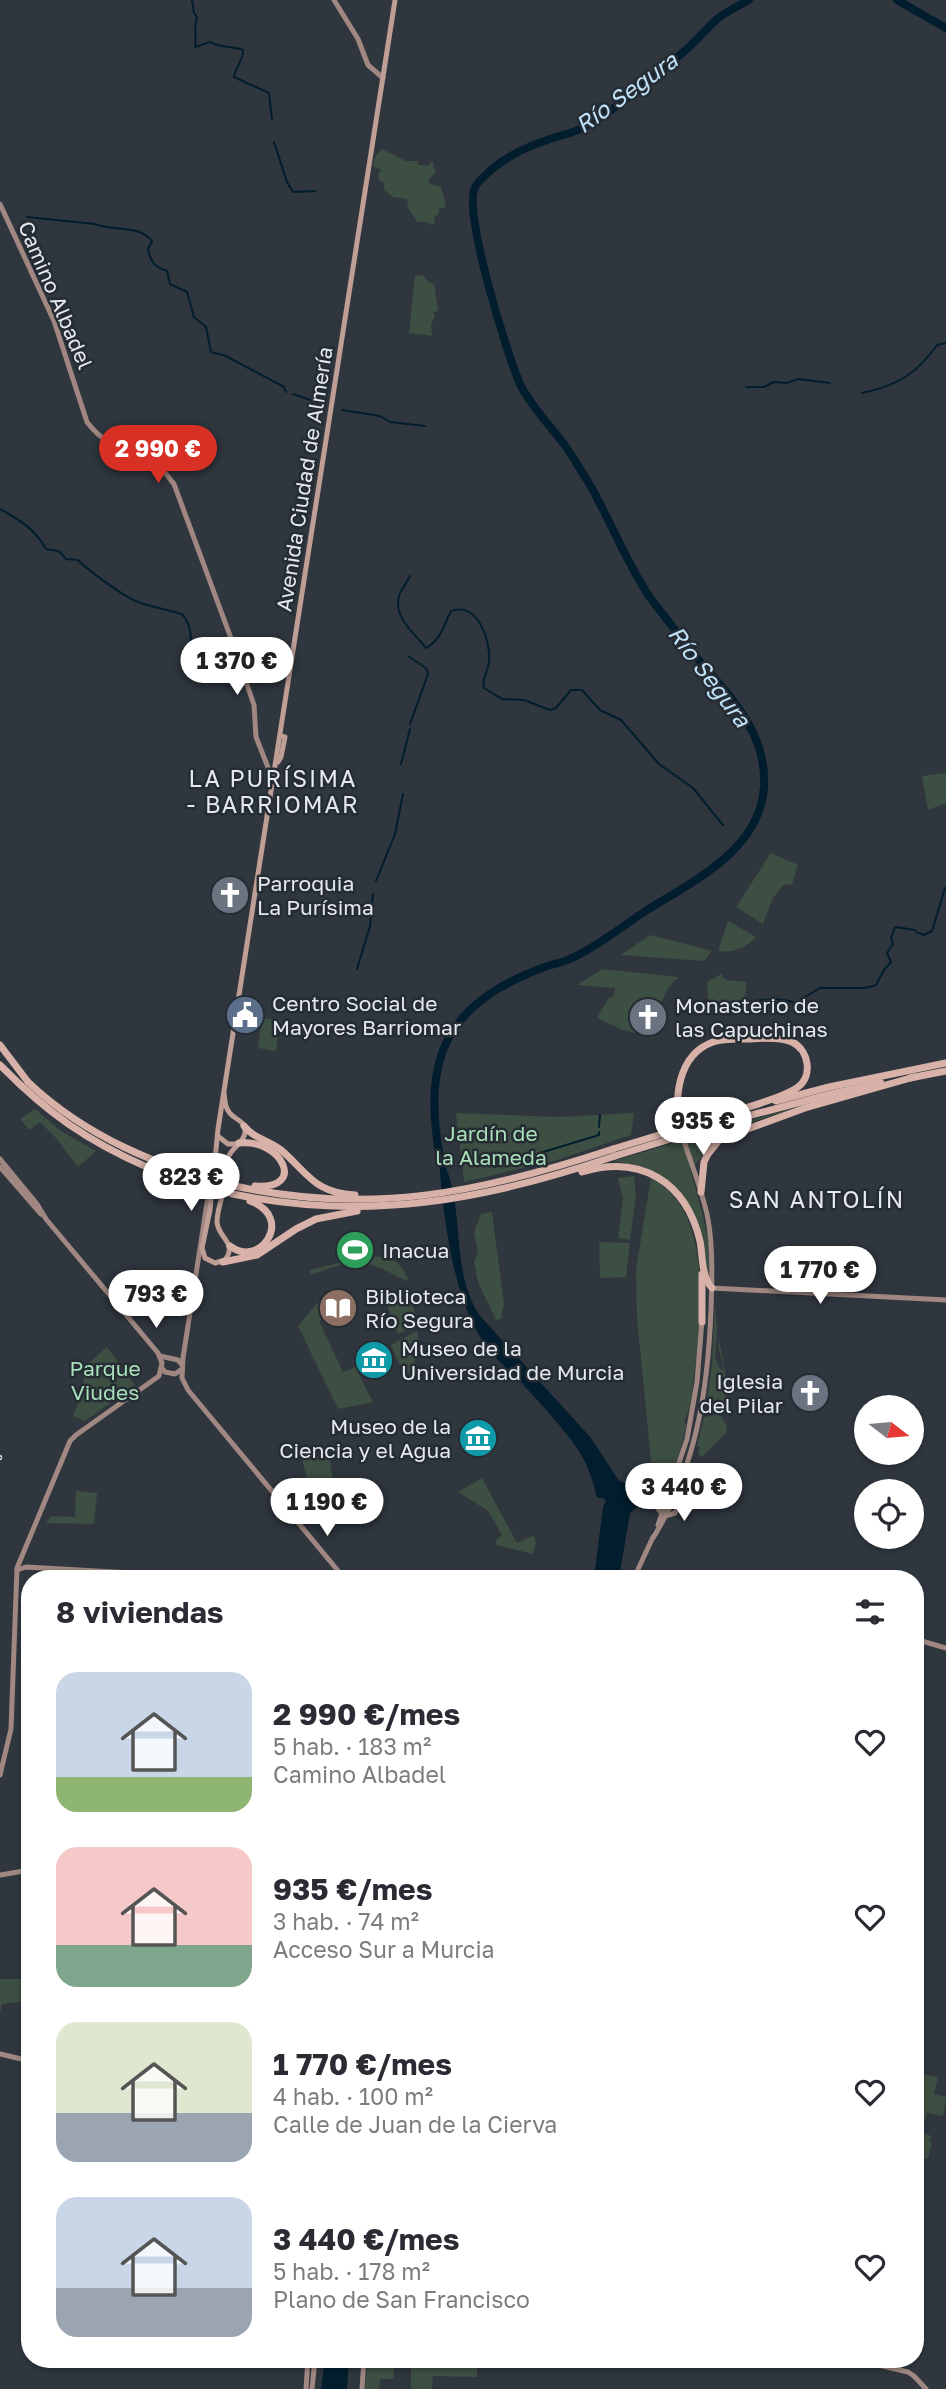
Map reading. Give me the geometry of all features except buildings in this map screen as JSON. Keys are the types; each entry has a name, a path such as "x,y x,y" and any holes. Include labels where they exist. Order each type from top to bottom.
{"highway":[{"path":"680,1130 680,1079 689,1061 699,1050 714,1042 751,1039 784,1040 799,1047 806,1058 807,1066 805,1079 799,1086 728,1117"},
{"path":"0,1045 25,1085"},
{"path":"0,1053 25,1085"},
{"path":"480,1191 552,1177 614,1153 829,1087 946,1063"},
{"path":"0,1065 66,1114 118,1144 234,1190 263,1207 270,1215 272,1226 268,1239 254,1250 242,1251 230,1245"},
{"path":"0,1070 25,1085"},
{"path":"728,1117 946,1071"},
{"path":"701,1192 703,1165 720,1139 805,1108 914,1077"},
{"path":"244,1125 255,1136 281,1150 309,1179 322,1188 348,1194 415,1200"},
{"path":"234,1190 274,1185 282,1177 284,1169 282,1160 275,1153 251,1143 238,1143"},
{"path":"694,1172 703,1165"},
{"path":"223,1262 257,1255 296,1229 326,1216 612,1166 638,1168 666,1184 686,1208 697,1231 705,1275 712,1287"},
{"path":"234,1190 319,1199 415,1200"},
{"path":"701,1246 702,1322"}],"main road":[{"path":"334,0 358,38 368,65 383,78"},
{"name":"Avenida Ciudad de Almería","path":"219,1125 395,0"},
{"path":"373,69 379,69 385,63"},
{"name":"Camino Albadel","path":"0,204 54,321 87,422 97,435 116,448 158,465 174,484 253,702 254,729 262,757 273,780"},
{"path":"276,764 281,757 285,737 280,736"},
{"path":"262,757 271,758 278,748"},
{"name":"Avenida Ciudad de Almería","path":"225,1092 227,1110 235,1118"},
{"path":"196,1272 200,1264 223,1262 229,1255 230,1245 219,1231 217,1218 228,1160 245,1134 244,1125 235,1118 226,1118 219,1125 202,1250 210,1262"},
{"path":"678,1491 692,1450 701,1410 709,1347 712,1287 710,1233 701,1192 680,1130"},
{"path":"218,1135 225,1143 238,1143"},
{"path":"0,1159 46,1219"},
{"path":"0,1167 158,1353 181,1365"},
{"path":"213,1171 181,1365 183,1381 335,1570"},
{"path":"712,1287 946,1300"},
{"path":"638,1570 664,1515 684,1449 693,1410 702,1322 712,1287"},
{"path":"158,1353 165,1372 175,1374 181,1365"},
{"path":"0,1775 12,1728 16,1573 21,1558 70,1441 158,1376 168,1359"},
{"path":"664,1515 675,1513 680,1506 681,1497 678,1491 671,1488"},
{"path":"21,1558 22,1564 30,1568"},
{"path":"16,1573 20,1568 68,1570"},
{"path":"924,1642 946,1648"},
{"path":"0,1875 21,1872"},
{"path":"0,2054 21,2059"},
{"path":"306,2389 308,2368"},
{"path":"312,2389 314,2368"},
{"path":"362,2389 363,2368"},
{"path":"890,2368 914,2376 926,2389"}],"green space":[{"path":"382,149 406,161 418,161 418,165 428,166 432,161 435,173 428,180 430,184 441,187 446,207 439,209 439,213 434,217 435,223 431,225 417,222 408,208 407,199 393,197 384,190 384,183 379,180 378,174 381,170 373,166 375,157"},
{"path":"415,275 424,276 428,282 434,284 438,311 433,312 435,317 431,324 432,336 409,333"},
{"path":"946,773 946,803 928,810 922,776"},
{"path":"771,853 798,865 792,884 783,885 773,898 763,924 736,907"},
{"path":"728,921 756,937 739,949 718,951"},
{"path":"650,935 712,951 704,961 621,955"},
{"path":"602,969 679,977 664,997 654,1038 623,1030 597,1018 608,999 614,995 615,988 577,985"},
{"path":"721,974 726,980 747,982 744,1001 708,1003 707,982"},
{"path":"262,1018 280,1020 276,1051 258,1048"},
{"path":"792,1108 725,1134 690,1169 707,1239 710,1266 708,1277 703,1239 668,1181 638,1166 613,1161"},
{"path":"35,1109 61,1131 96,1151 78,1167 40,1122 29,1130 20,1119"},
{"name":"Jardín de la Alameda","path":"456,1113 558,1117 634,1113 631,1135 557,1160 464,1182"},
{"path":"634,1176 636,1197 630,1240 618,1238 623,1198 618,1178"},
{"path":"651,1178 671,1193 685,1213 694,1237 700,1291 698,1345 693,1388 684,1422 687,1424 675,1469 666,1471 652,1470 637,1318 636,1269"},
{"path":"492,1212 504,1304 501,1319 496,1320 478,1282 474,1262 478,1252 474,1232 481,1214"},
{"path":"599,1242 630,1243 626,1277 600,1278"},
{"path":"368,1256 394,1260 409,1281 374,1265 356,1263 311,1275 309,1270"},
{"path":"402,1290 412,1304 419,1325 398,1334 385,1300"},
{"path":"320,1300 327,1317 319,1321 343,1372 355,1367 373,1402 338,1409 298,1326"},
{"path":"715,1301 715,1357 723,1370 719,1339 730,1401 720,1407 706,1405 712,1366"},
{"path":"417,1331 417,1356 405,1377 391,1345"},
{"name":"Parque Viudes","path":"107,1347 135,1385 85,1421 73,1416 82,1395 85,1366"},
{"path":"720,1414 727,1426 726,1433 702,1457 698,1454 700,1447 697,1446 704,1417"},
{"path":"329,1453 333,1485 310,1491 302,1459"},
{"path":"482,1478 517,1543 534,1535 536,1543 533,1554 495,1545 502,1535 488,1511 458,1492"},
{"path":"76,1491 97,1493 94,1524 46,1523 51,1516 75,1517"},
{"path":"0,1979 21,1979 21,2002 2,2004 0,2013"},
{"path":"924,2075 938,2077 934,2094 946,2097 943,2116 927,2113 924,2124"},
{"path":"924,2133 931,2136 928,2159 924,2158"},
{"path":"367,2368 394,2368 394,2379 380,2379 379,2389 365,2389"},
{"path":"411,2368 477,2368 477,2377 433,2376 432,2389 411,2389"}],"water":[{"path":"438,1147 451,1183 462,1269 472,1301 480,1316 591,1438 619,1481 626,1483 634,1505 639,1506 630,1513 620,1570 595,1570 606,1501 597,1498 583,1458 551,1415 490,1351 471,1320 455,1272 442,1195"},
{"path":"324,2368 348,2368 347,2389 321,2389"}],"waterway":[{"path":"192,0 197,17 195,47 210,42 243,50 234,77 269,93 272,119"},
{"name":"Río Segura","path":"440,1158 435,1123 439,1064 448,1039 462,1018 483,999 509,982 582,953 702,876 737,847 760,810 764,787 763,763 748,723 736,704 649,596 587,480 520,384 488,284 475,225 473,202 475,187 498,164 528,147 579,130 610,111 663,70 712,23 749,0"},
{"name":"Río Segura","path":"897,0 946,28"},
{"path":"274,142 293,192 315,191"},
{"path":"27,217 133,230 147,236 152,241 148,249 154,263 167,271 170,284 187,292 194,317 206,327 211,352 226,356 284,387 286,392"},
{"path":"862,393 885,387 905,377 922,364 937,345 946,343"},
{"path":"746,387 764,387 774,382 787,383 798,379 830,383"},
{"path":"293,394 316,402"},
{"path":"342,410 380,416 390,422 425,426"},
{"path":"0,509 26,526 46,549 59,551 66,559 78,560 106,583 132,599 182,614 188,623 190,653"},
{"path":"410,576 399,596 399,611 426,648 438,637 451,611 460,609 468,612 480,624 488,643 489,661 484,688 502,699 524,700 550,710 556,708 571,690 582,690 600,710 621,720 659,764 693,788 723,825"},
{"path":"408,656 426,668 428,674 410,724"},
{"path":"401,764 410,729"},
{"path":"376,881 395,834 403,794"},
{"path":"916,932 924,935 932,931 945,888"},
{"path":"357,969 370,926 373,894"},
{"path":"708,1003 773,999 795,1003 820,988 865,988 876,985 891,962 887,953 893,944 891,938 895,927 915,930"},
{"path":"599,1127 600,1115"},
{"path":"494,1167 599,1135 599,1132"}],"place":[{"name":"Parroquia La Purísima","path":"230,895"},
{"name":"Centro Social de Mayores Barriomar","path":"245,1015"},
{"name":"Monasterio de las Capuchinas","path":"648,1017"},
{"name":"Inacua","path":"355,1250"},
{"name":"Biblioteca Río Segura","path":"338,1308"},
{"name":"Museo de la Universidad de Murcia","path":"374,1360"},
{"name":"Iglesia del Pilar","path":"810,1393"},
{"name":"Museo de la Ciencia y el Agua","path":"478,1438"}],"district":[{"name":"LA PURÍSIMA - BARRIOMAR","path":"273,791"},
{"name":"SAN ANTOLÍN","path":"817,1199"}]}
